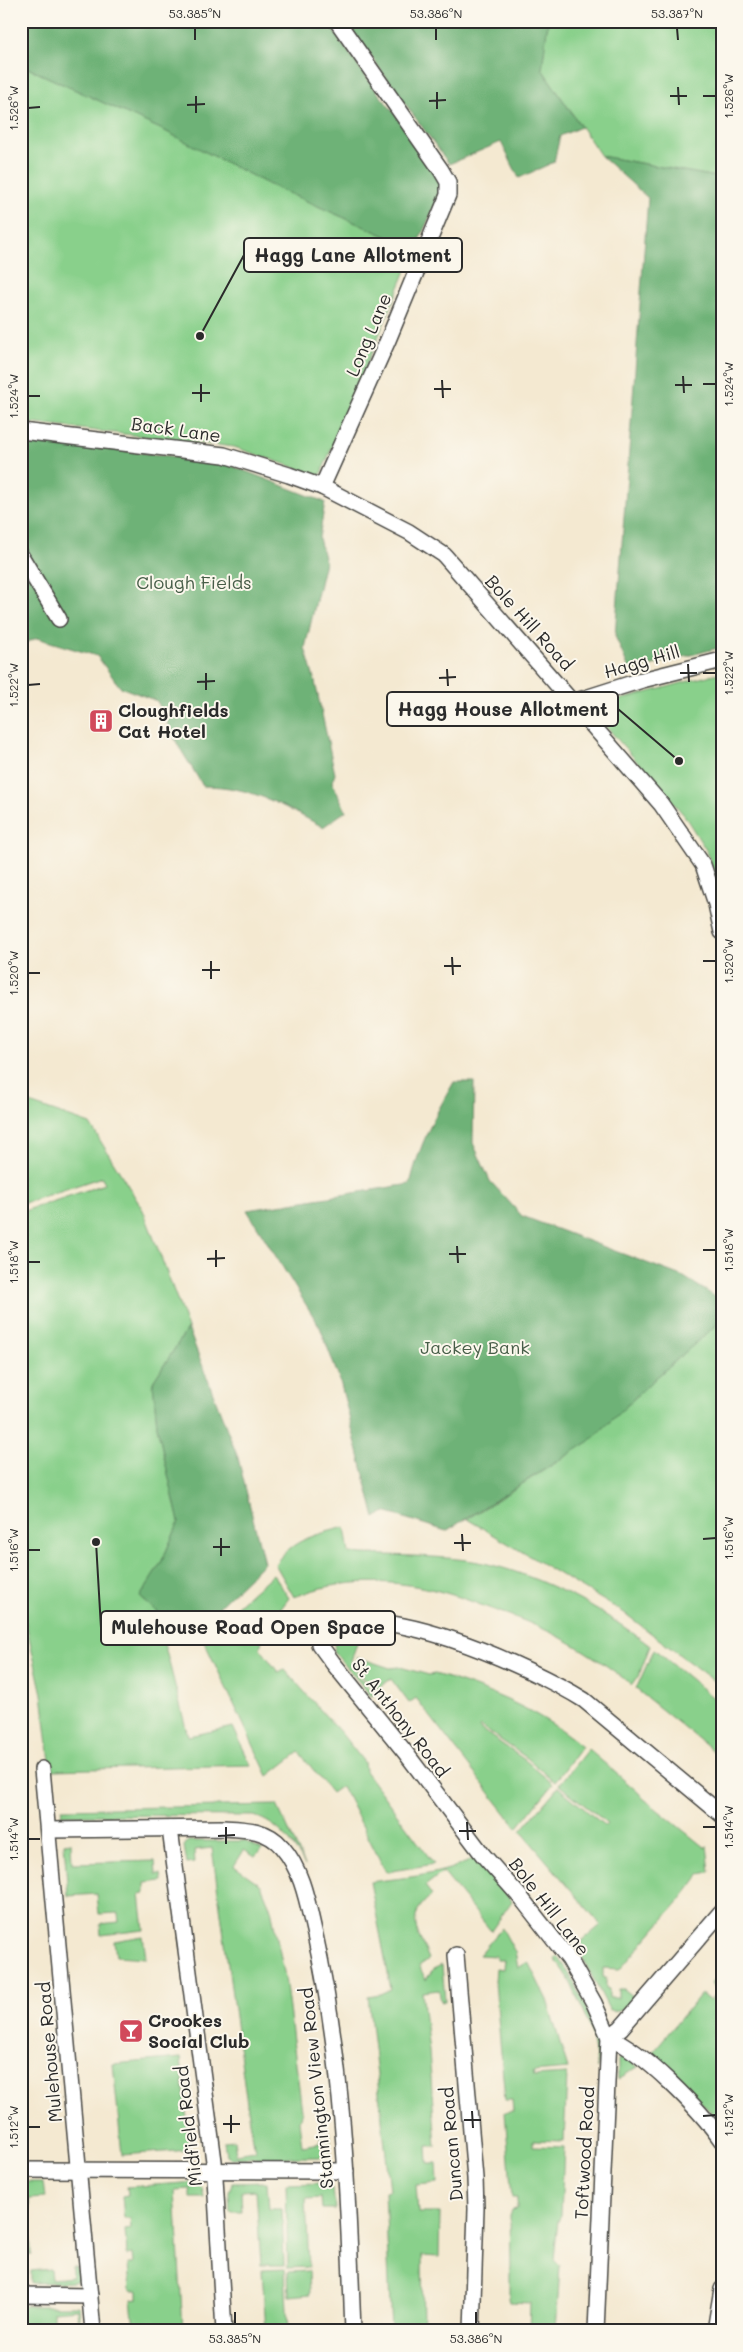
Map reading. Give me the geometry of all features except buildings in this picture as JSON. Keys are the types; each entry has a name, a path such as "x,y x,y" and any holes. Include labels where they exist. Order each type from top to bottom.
{"street":[{"name":"Long Lane","path":"322,487 388,340 448,195 448,182 442,170 337,21"},
{"name":"Back Lane","path":"21,431 224,455 289,474 322,487"},
{"name":"Bole Hill Road","path":"322,487 409,532 444,555 661,804 703,865 716,904 722,932"},
{"path":"21,556 59,619"},
{"name":"Hagg Hill","path":"573,702 642,680 722,660"},
{"name":"St Anthony Road","path":"483,1856 320,1644 319,1636 327,1628 344,1624 382,1623 424,1630 515,1663 560,1684 584,1700 722,1816"},
{"name":"Mulehouse Road","path":"42,1769 80,2171 93,2331"},
{"name":"Stannington View Road","path":"49,1830 223,1828 258,1831 275,1840 289,1856 306,1897 328,1994 335,2047 346,2170 352,2331"},
{"name":"Midfield Road","path":"170,1829 214,2171 224,2331"},
{"name":"Bole Hill Lane","path":"483,1856 522,1899 569,1959 584,1984"},
{"path":"722,1911 621,2028 609,2037 623,2043 658,2071 722,2141"},
{"name":"Duncan Road","path":"456,1955 476,2187 472,2331"},
{"name":"Toftwood Road","path":"584,1984 609,2037 596,2331"},
{"path":"21,2170 346,2170"},
{"path":"715,2331 722,2289"},
{"path":"21,2295 90,2296"}],"green space":[{"path":"21,21 327,21 372,85 416,141 439,180 442,191 415,249 270,185 165,131 21,65"},
{"path":"345,21 548,21 542,69 581,127 560,136 554,162 519,178 501,142 449,164"},
{"path":"548,21 722,21 722,178 601,156 542,69"},
{"path":"21,65 165,131 270,185 415,249 320,476 234,447 21,422"},
{"path":"601,156 722,178 722,647 630,671 615,636 648,198"},
{"name":"Clough Fields","path":"21,439 222,462 325,502 319,538 325,562 305,648 315,682 335,774 332,782 346,811 323,827 266,798 237,789 203,786 178,745 157,701 120,687 97,656 37,638 27,642 21,652"},
{"path":"722,672 722,896 706,850 684,815 590,708"},
{"name":"Jackey Bank","path":"454,1082 474,1082 473,1143 490,1181 522,1216 684,1277 722,1301 722,1320 650,1383 590,1441 446,1531 385,1512 375,1518 340,1381 320,1327 247,1210 410,1184 428,1132"},
{"path":"21,1100 90,1124 143,1210 188,1328 153,1382 157,1426 179,1522 161,1563 140,1597 172,1625 162,1635 188,1736 233,1727 251,1765 51,1770 42,1694 21,1602 21,1212 105,1184 102,1177 21,1204"},
{"path":"722,1320 722,1687 623,1612 467,1519 590,1441 650,1383"},
{"path":"188,1328 238,1458 264,1563 200,1625 172,1625 140,1597 161,1563 179,1522 157,1426 153,1382"},
{"path":"345,1527 349,1553 437,1557 490,1564 539,1581 587,1604 650,1646 639,1675 632,1685 601,1662 552,1633 518,1618 427,1588 389,1583 350,1583 331,1586 294,1597 275,1564 282,1555 298,1543 315,1535"},
{"path":"273,1574 289,1598 280,1610 267,1636 263,1636 260,1648 278,1672 285,1670 341,1733 364,1762 365,1771 434,1864 386,1872 342,1786 332,1793 299,1752 268,1776 202,1637"},
{"path":"349,1631 361,1631 350,1664 374,1695 371,1696 334,1652 338,1639"},
{"path":"21,1641 28,1684 29,1706 21,1707"},
{"path":"654,1649 722,1705 722,1758 636,1689"},
{"path":"357,1657 390,1668 400,1667 429,1675 435,1674 494,1694 513,1702 548,1722 582,1746 555,1782 527,1758 480,1726 479,1728 525,1760 553,1784 517,1828 416,1698 409,1703 391,1679 375,1690 354,1667"},
{"path":"588,1749 643,1798 705,1848 707,1845 710,1872 700,1874 682,1898 622,1967 619,1969 603,1968 606,1988 609,1989 609,1998 618,1998 618,1989 624,1989 634,1997 620,2011 609,2009 576,1946 601,1925 521,1831 558,1787 605,1826 607,1823 559,1785"},
{"path":"277,1805 305,1865 295,1849 278,1829 263,1819 254,1816 61,1815 62,1809"},
{"path":"188,1841 244,1841 262,1849 255,1857 244,1850 234,1866 261,1885 271,1909 285,1977 302,2111 299,2121 302,2146 321,2143 320,2131 329,2132 331,2152 325,2157 230,2158 226,2155 224,2141 234,2140 236,2154 255,2151 212,1848 194,1850 195,1863 187,1864 184,1846"},
{"path":"71,1842 72,1863 155,1861 156,1874 161,1874 162,1881 145,1883 145,1893 140,1894 144,1930 101,1935 100,1924 119,1922 118,1913 99,1914 97,1894 68,1896 64,1843"},
{"path":"475,1858 512,1901 491,1931 443,1872 425,1886 432,1895 418,1910 416,1918 418,1933 429,1959 419,1966 426,1980 433,1969 442,1965 445,2001 441,2002 439,1990 422,1992 429,2051 436,2146 427,2146 428,2163 437,2163 438,2183 416,2185 418,2213 440,2213 439,2257 422,2256 423,2331 391,2331 385,2191 390,2190 368,1996 380,1994 391,1989 370,1882 437,1872 450,1869"},
{"path":"502,1928 515,1952 518,1968 528,1962 547,2000 568,2069 533,2072 534,2076 567,2074 564,2141 533,2140 533,2146 564,2147 561,2215 558,2220 554,2259 560,2265 556,2331 529,2331 530,2303 510,2302 509,2298 509,2274 511,2268 510,2215 512,2210 517,2209 517,2198 512,2198 505,2112 513,2111 512,2100 505,2100 495,1982 496,1968 503,1969 504,1960 496,1960 496,1956 479,1955"},
{"path":"143,1936 146,1958 116,1956 114,1941"},
{"path":"558,1956 581,1996 592,2024 598,2054 598,2069 591,2030 570,1981 555,1959"},
{"path":"722,1971 722,2113 717,2118 651,2054 701,1994 710,2001 718,1991 711,1984"},
{"path":"624,2055 638,2067 618,2079 618,2060"},
{"path":"181,2058 190,2150 122,2155 113,2064"},
{"path":"25,2182 43,2182 45,2198 29,2199 31,2254 21,2254 21,2209 25,2208"},
{"path":"196,2182 202,2188 204,2198 190,2198 190,2189 175,2190 183,2331 140,2331 140,2327 134,2327 131,2300 137,2299 137,2291 130,2291 128,2264 134,2264 133,2254 127,2255 125,2230 131,2229 130,2218 124,2218 122,2196 128,2195 127,2187"},
{"path":"267,2182 269,2209 282,2209 284,2265 261,2265 256,2190 241,2191 242,2212 230,2212 229,2192 232,2183"},
{"path":"326,2183 333,2188 335,2209 322,2209 321,2198 306,2199 309,2267 288,2268 286,2184"},
{"path":"72,2267 76,2267 78,2280 74,2282 31,2283 31,2271 50,2269 51,2279 72,2277"},
{"path":"285,2269 288,2331 266,2331 262,2270"},
{"path":"309,2271 310,2294 289,2296 288,2272"},
{"path":"21,2306 77,2306 79,2307 80,2318 78,2318 77,2309 53,2311 53,2319 58,2319 59,2331 21,2331"}],"place":[{"name":"Hagg Lane Allotment","path":"200,336"},
{"name":"Cloughfields Cat Hotel","path":"101,721"},
{"name":"Hagg House Allotment","path":"679,761"},
{"name":"Mulehouse Road Open Space","path":"96,1542"},
{"name":"Crookes Social Club","path":"131,2031"}]}
